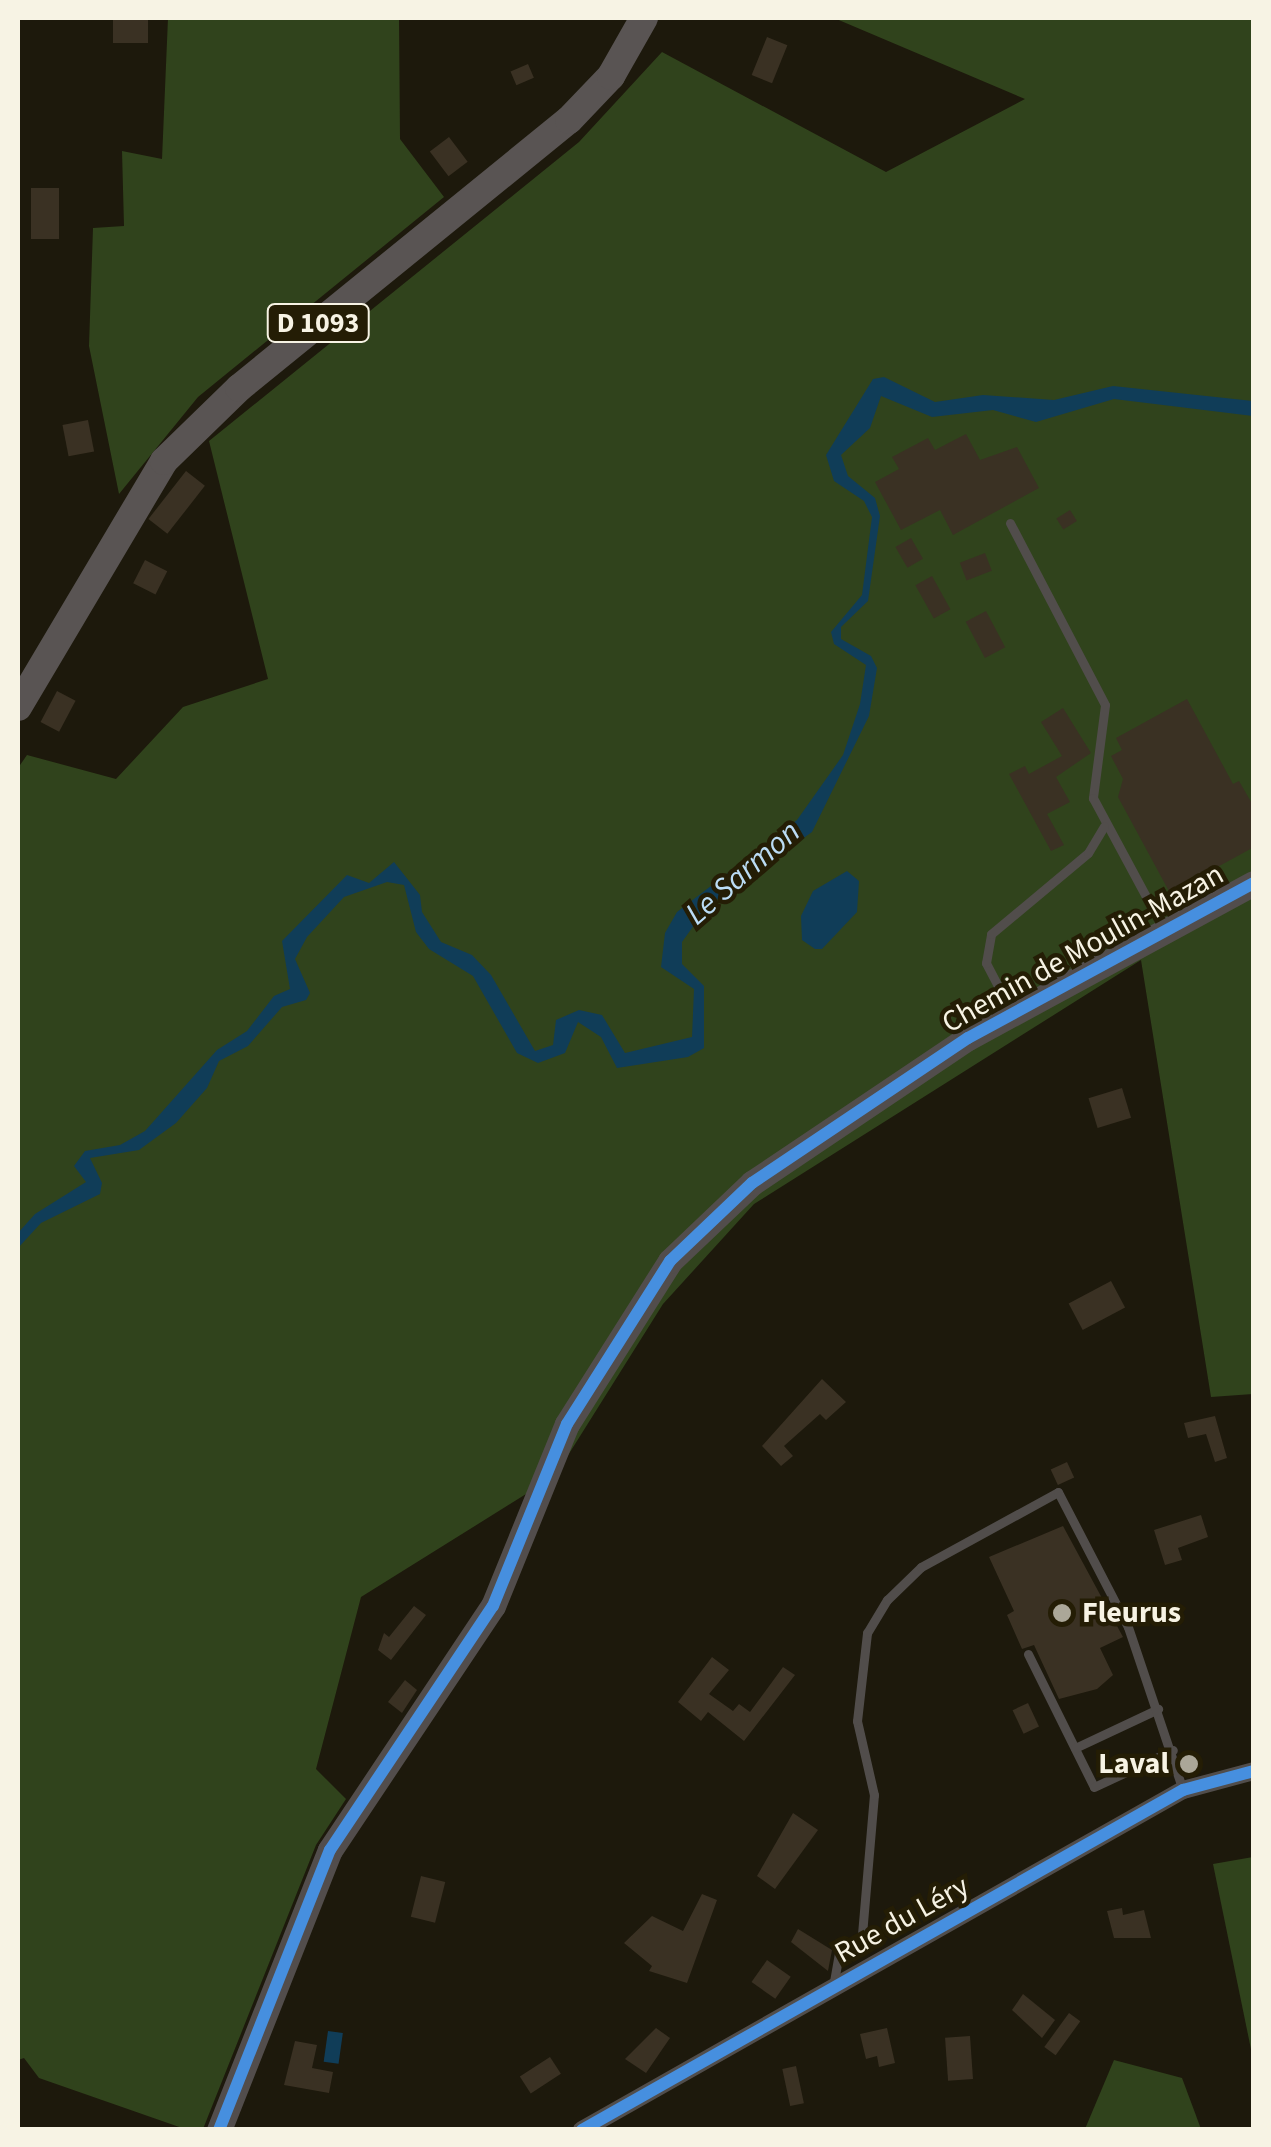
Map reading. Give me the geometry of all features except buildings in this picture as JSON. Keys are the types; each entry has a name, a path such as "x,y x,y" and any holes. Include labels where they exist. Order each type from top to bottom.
{"main road":[{"name":"D 1093","path":"18,707 131,506 164,460 239,388 570,120 610,76 644,18"},
{"name":"D 1093","path":"18,717 40,671"}],"street":[{"name":"Chemin de Moulin-Mazan","path":"218,2130 330,1850 493,1606 567,1424 670,1261 752,1183 1012,1012 1254,883"},
{"name":"Rue du Léry","path":"582,2130 1184,1790 1254,1771"}],"lane":[{"path":"1010,523 1105,705 1093,798 1104,826 1164,931"},
{"path":"1012,1012 986,962 991,934 1088,853 1104,826"},
{"path":"833,1988 839,1953 861,1946 874,1795 857,1722 867,1633 887,1600 921,1567 1058,1492 1128,1627 1184,1790"},
{"path":"1028,1654 1094,1787 1173,1750"},
{"path":"1075,1748 1158,1709"}],"green space":[{"path":"168,18 399,18 400,139 444,197 198,397 119,494 89,346 93,228 124,226 122,151 162,159"},
{"path":"834,18 1253,18 1253,1394 1211,1397 1141,960 754,1204 663,1304 555,1476 361,1597 316,1769 346,1799 316,1845 203,2129 185,2129 39,2078 24,2058 18,2060 18,768 27,755 116,779 183,707 268,679 209,441 579,142 662,52 886,172 1025,99"},
{"path":"1254,1857 1253,2059 1213,1864"},
{"path":"1114,2060 1182,2078 1201,2129 1085,2129"}],"water":[{"name":"Le Sarmon","path":"884,377 935,402 983,395 1054,400 1113,386 1253,401 1253,416 1114,399 1036,422 993,410 932,417 881,396 870,428 841,455 848,476 875,498 880,516 868,601 841,627 841,639 871,656 877,668 869,716 812,832 707,907 682,942 682,964 704,986 704,1048 688,1057 617,1068 601,1037 578,1022 565,1053 538,1063 517,1053 473,976 429,949 416,932 404,885 387,882 344,897 307,937 295,959 310,993 306,1000 282,1007 248,1046 219,1061 207,1088 176,1123 139,1150 90,1158 102,1183 100,1194 41,1223 18,1248 18,1233 35,1214 86,1182 74,1166 85,1151 120,1145 145,1131 217,1050 247,1031 274,996 290,989 282,941 347,875 369,883 394,862 420,895 422,912 441,942 472,955 491,975 535,1051 553,1045 556,1020 579,1010 602,1015 625,1053 692,1037 694,989 661,967 665,933 677,912 797,820 843,755 860,704 866,665 834,644 831,632 862,595 872,517 864,501 834,481 826,455 873,379"},
{"path":"847,871 859,881 857,912 822,949 815,949 802,940 801,916 813,891"},
{"path":"328,2031 343,2033 339,2064 324,2062"}],"cycle path":[{"path":"219,2130 330,1850 493,1606 567,1424 670,1261 752,1183 968,1038 1254,883"},
{"path":"582,2130 1183,1790 1254,1771"}],"place":[{"name":"Fleurus","path":"1062,1613"},
{"name":"Laval","path":"1189,1764"}]}
